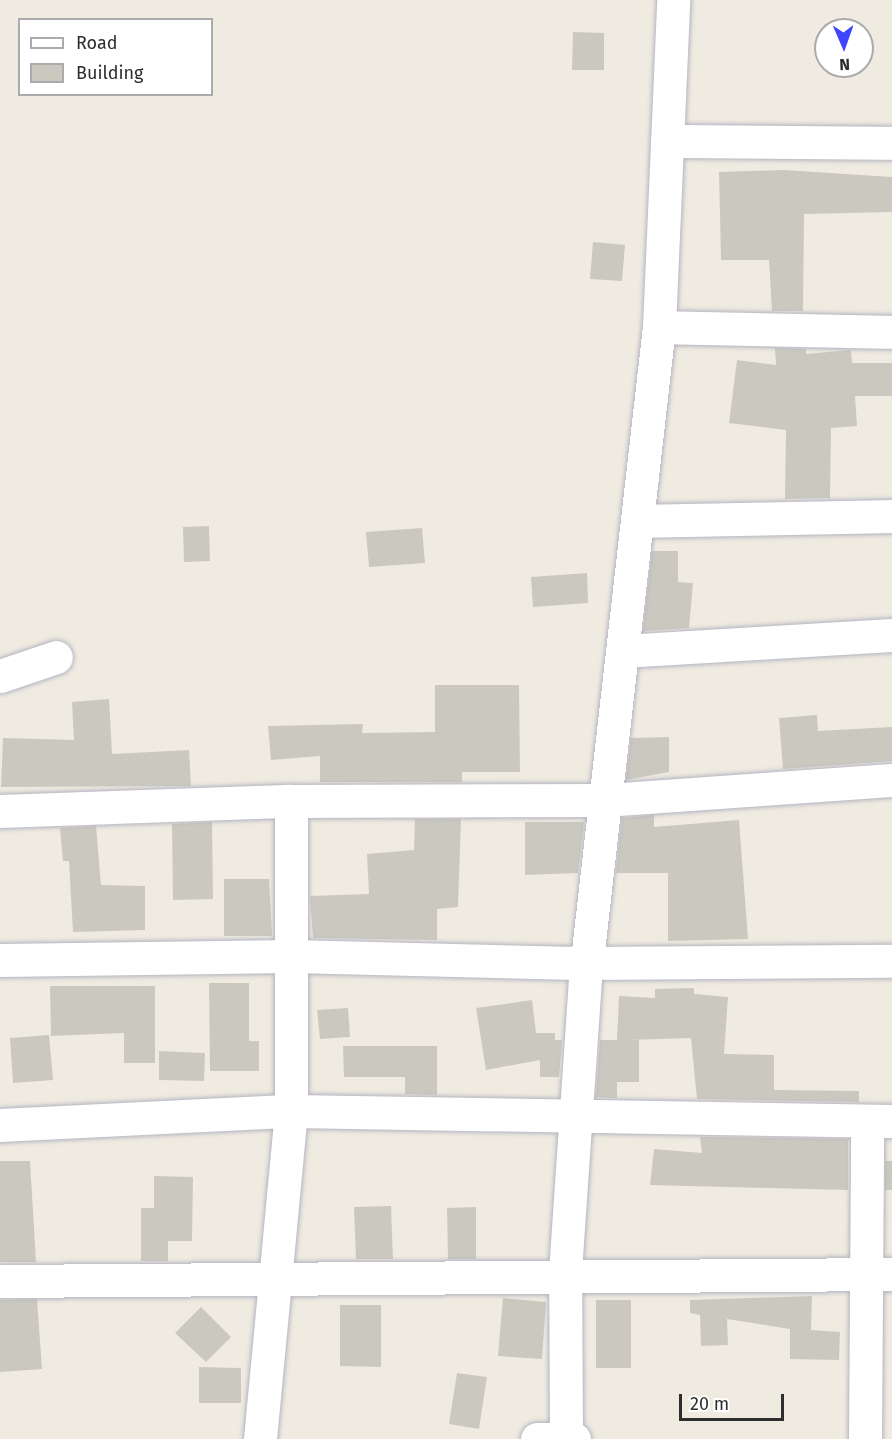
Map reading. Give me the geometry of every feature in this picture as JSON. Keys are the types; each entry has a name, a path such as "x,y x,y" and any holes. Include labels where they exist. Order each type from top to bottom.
{"street":[{"path":"566,1439 565,1272 575,1118 587,963 659,327 673,0"},
{"path":"667,141 892,143"},
{"path":"659,327 892,332"},
{"path":"637,521 892,516"},
{"path":"622,651 892,635"},
{"path":"0,676 56,657"},
{"path":"0,811 291,801 606,800 892,780"},
{"path":"261,1439 274,1276 291,1111 291,801"},
{"path":"0,960 291,956 587,963 892,961"},
{"path":"0,1125 291,1111 575,1118 880,1121 880,1274 865,1439"},
{"path":"0,1281 565,1272 880,1274"},
{"path":"537,1439 574,1439"}],"building":[{"path":"573,32 604,33 604,70 572,70"},
{"path":"784,170 892,177 892,212 804,214 803,311 772,311 769,260 721,260 719,172"},
{"path":"593,242 625,245 622,281 590,279"},
{"path":"775,348 806,349 806,354 851,350 852,363 892,363 892,396 855,396 857,426 831,428 830,498 785,499 786,430 729,423 737,360 776,365"},
{"path":"209,526 210,561 184,562 183,527"},
{"path":"422,528 425,563 369,567 366,532"},
{"path":"652,551 678,551 678,582 693,583 689,628 643,631"},
{"path":"587,573 588,603 533,607 531,577"},
{"path":"435,685 519,685 520,772 462,772 462,782 320,782 320,756 271,760 268,726 363,724 362,733 435,732"},
{"path":"109,699 112,754 189,750 191,786 1,787 3,738 74,740 72,702"},
{"path":"817,715 818,731 892,727 892,761 783,769 779,718"},
{"path":"669,737 669,772 626,780 631,738"},
{"path":"654,815 654,827 739,820 748,939 668,941 668,873 616,873 622,818"},
{"path":"415,819 461,819 458,907 437,909 437,940 313,938 310,896 369,894 367,854 414,850"},
{"path":"212,822 213,899 173,900 172,824"},
{"path":"525,822 584,822 578,873 525,875"},
{"path":"96,826 101,885 145,886 145,930 73,932 69,861 63,861 60,828"},
{"path":"224,879 269,879 272,936 224,936"},
{"path":"209,983 249,983 249,1041 259,1041 259,1071 210,1071"},
{"path":"50,986 155,986 155,1063 124,1063 124,1033 51,1036"},
{"path":"694,988 694,994 728,997 724,1054 774,1055 774,1090 859,1091 859,1102 697,1099 691,1038 627,1040 639,1040 639,1082 617,1082 617,1098 596,1097 600,1040 617,1040 619,996 655,998 655,989"},
{"path":"532,1000 536,1033 555,1033 555,1040 562,1040 559,1077 540,1077 540,1060 486,1070 476,1008"},
{"path":"348,1008 350,1037 320,1039 317,1010"},
{"path":"49,1035 53,1080 13,1083 10,1038"},
{"path":"343,1046 437,1046 437,1095 405,1094 405,1077 344,1077"},
{"path":"159,1051 205,1053 204,1081 159,1080"},
{"path":"700,1137 848,1139 848,1190 650,1185 654,1149 702,1153"},
{"path":"0,1161 30,1161 36,1262 0,1262"},
{"path":"885,1161 892,1161 892,1190 885,1190"},
{"path":"154,1176 193,1177 192,1241 168,1241 168,1261 141,1261 141,1208 154,1208"},
{"path":"391,1206 393,1259 356,1259 354,1207"},
{"path":"476,1207 476,1259 448,1259 447,1208"},
{"path":"812,1296 811,1330 840,1332 839,1360 790,1359 790,1329 727,1319 728,1345 701,1346 700,1315 690,1313 690,1300"},
{"path":"503,1298 546,1302 542,1359 498,1356"},
{"path":"37,1299 42,1369 0,1372 0,1300"},
{"path":"596,1300 631,1300 631,1368 596,1368"},
{"path":"340,1305 381,1305 381,1367 340,1366"},
{"path":"201,1307 231,1337 206,1362 175,1333"},
{"path":"199,1367 241,1368 241,1403 199,1403"},
{"path":"457,1373 487,1377 479,1429 449,1424"}]}
